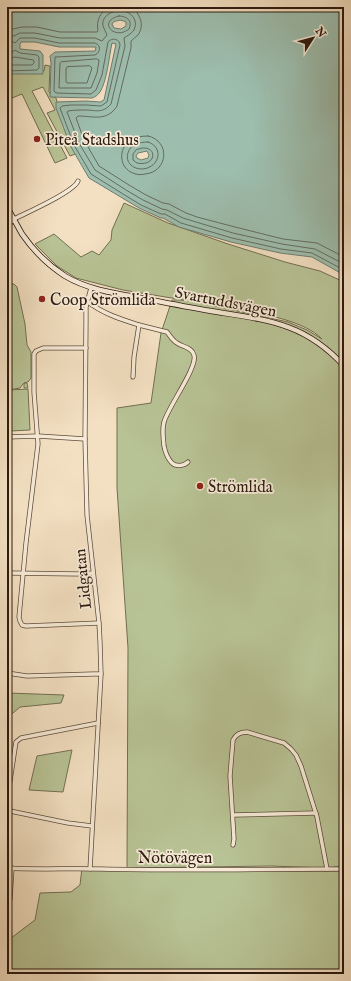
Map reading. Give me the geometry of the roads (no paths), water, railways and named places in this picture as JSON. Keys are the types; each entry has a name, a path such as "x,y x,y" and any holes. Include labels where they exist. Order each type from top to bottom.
{"street":[{"path":"7,225 14,219 58,196 75,185 78,181"},
{"name":"Svartuddsvägen","path":"7,208 22,234 43,258 65,276 77,282 91,288 123,295 256,318 280,324 311,337 344,366"},
{"name":"Lidgatan","path":"90,869 101,674 99,623 87,516 85,439 86,321 91,288"},
{"path":"88,302 98,309 115,317 167,332 175,342 192,351 194,360 191,369 164,421 163,429 165,449 171,462 173,464 181,465 188,462"},
{"path":"133,377 134,357 139,325"},
{"path":"86,348 43,348 36,351 34,354 34,392 38,436 37,457 19,617 22,624 26,626 99,623"},
{"path":"7,437 38,436 85,439"},
{"path":"7,573 93,573"},
{"path":"7,673 27,676 101,674"},
{"path":"7,801 16,742 21,738 98,723"},
{"path":"233,845 234,838 230,776 233,740 238,734 247,732 284,743 291,749 297,758 319,822 327,869"},
{"path":"7,761 12,761"},
{"path":"7,808 10,811 68,823 92,826"},
{"path":"232,814 316,813"},
{"name":"Nötövägen","path":"7,868 344,869"},
{"path":"7,904 10,899 12,868"}],"water":[{"path":"7,7 344,7 344,275 312,257 280,253 231,242 179,227 163,218 139,208 89,178 71,147 56,108 56,102 100,102 104,100 116,44 112,43 106,75 100,92 92,98 50,97 50,56 55,52 95,51 96,47 59,47 35,42 21,42 20,49 40,51 43,55 43,74 7,74 7,50 11,47 7,44","holes":["120,20 126,22 126,26 121,29 114,28 112,24","147,151 149,155 148,158 141,160 137,158 136,156 138,153"]}],"place":[{"name":"Piteå Stadshus","path":"37,139"},
{"name":"Coop Strömlida","path":"42,299"},
{"name":"Strömlida","path":"200,486"}]}
